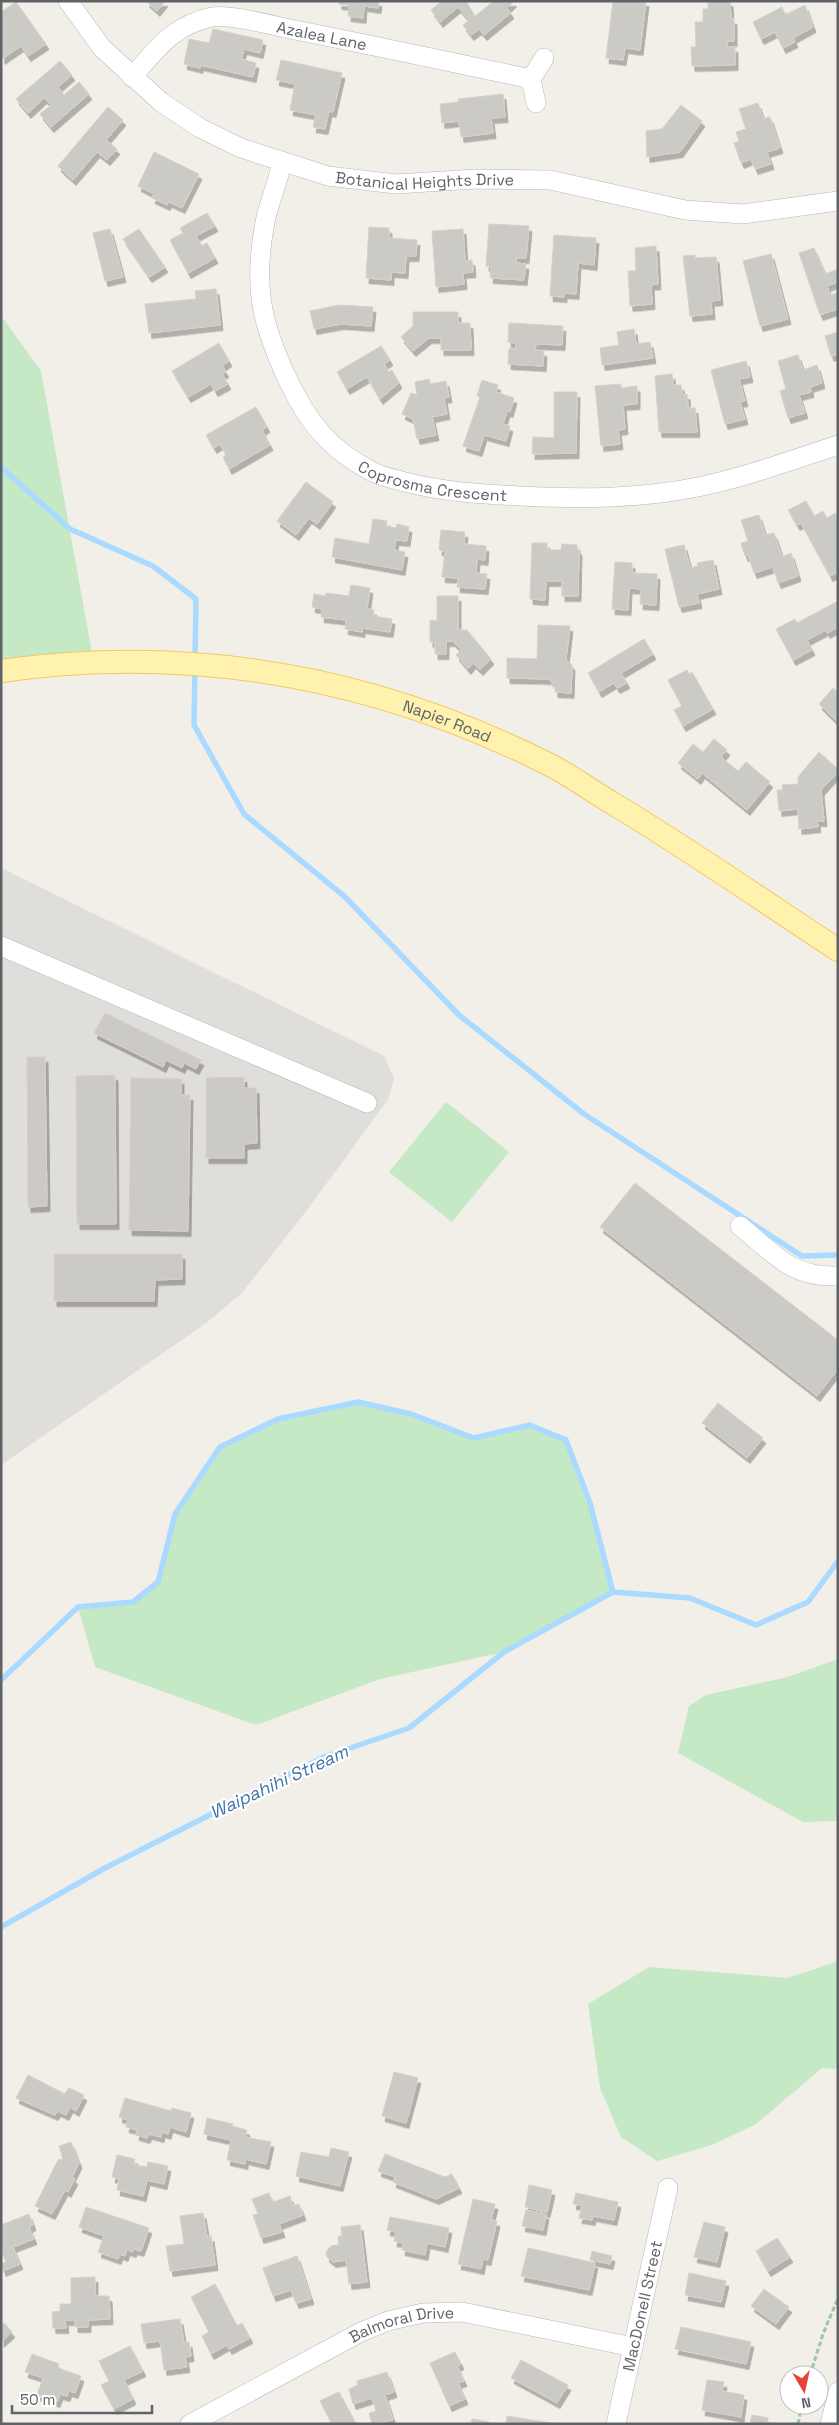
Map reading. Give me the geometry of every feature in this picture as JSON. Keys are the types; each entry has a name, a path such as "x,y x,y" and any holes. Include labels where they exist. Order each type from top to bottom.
{"main road":[{"name":"Napier Road","path":"1,671 86,663 171,664 246,668 321,681 431,714 547,763 654,828 838,950"}],"street":[{"name":"Botanical Heights Drive","path":"68,1 102,48 161,102 200,128 241,148 328,176 396,184 476,179 550,180 685,210 742,214 838,201"},
{"name":"Azalea Lane","path":"132,77 160,45 182,26 214,17 244,20 374,45 531,79"},
{"path":"536,103 531,79 544,58"},
{"name":"Coprosma Crescent","path":"282,162 265,221 260,254 260,286 264,318 277,356 295,394 315,428 339,450 375,473 426,488 478,494 587,500 625,498 730,480 838,445"},
{"path":"1,946 366,1102"},
{"path":"740,1226 785,1264 804,1274 838,1276"},
{"name":"MacDonell Street","path":"616,2424 668,2188"},
{"name":"Balmoral Drive","path":"190,2424 361,2332 388,2321 423,2313 462,2312 633,2347"},
{"path":"830,2424 838,2392"}],"path":[{"path":"813,2365 823,2334 838,2298"}],"shaded area":[{"path":"1,868 384,1056 394,1078 388,1100 307,1210 242,1293 205,1324 1,1465"}],"green space":[{"path":"1,316 41,371 93,659 1,668"},
{"path":"446,1102 509,1152 452,1222 389,1172"},
{"path":"358,1402 411,1414 474,1438 530,1425 566,1440 590,1503 613,1592 504,1652 380,1679 256,1725 95,1667 78,1607 133,1602 158,1582 175,1514 220,1447 278,1419"},
{"path":"838,1659 838,1821 803,1822 678,1753 689,1706 706,1695 788,1677"},
{"path":"838,1961 838,2069 822,2068 756,2124 712,2145 657,2161 621,2137 600,2088 588,2004 649,1967 788,1978"}],"building":[{"path":"146,1 165,1 157,11"},
{"path":"339,1 379,1 378,8 364,6 363,18 348,16 349,5 339,4"},
{"path":"442,1 466,1 475,16 494,1 514,1 507,8 511,13 484,35 479,29 471,35 463,25 469,20 458,7 440,22 431,10"},
{"path":"613,1 646,1 640,50 625,48 623,60 606,58"},
{"path":"708,1 730,1 731,19 734,19 734,41 727,41 727,47 735,47 735,65 692,66 691,47 696,47 695,22 703,22 703,9 708,9"},
{"path":"16,2 46,44 28,56 21,46 2,59 1,12"},
{"path":"805,5 813,27 793,38 795,42 783,48 775,32 761,39 753,22 782,7 785,15"},
{"path":"213,29 263,40 260,53 244,49 241,59 256,63 253,77 200,65 200,68 184,64 189,39 209,43"},
{"path":"281,60 342,73 333,112 329,111 325,129 313,127 316,115 290,110 295,84 276,80"},
{"path":"60,61 72,75 58,87 64,95 79,82 89,94 51,127 40,114 51,105 44,98 28,113 16,99"},
{"path":"503,94 505,117 491,118 493,133 461,137 459,121 442,123 440,104 459,102 458,99"},
{"path":"758,103 763,119 770,117 780,148 767,152 771,164 755,169 751,159 741,163 734,143 739,141 736,132 746,129 739,109"},
{"path":"681,105 702,121 680,152 647,157 646,131 662,129"},
{"path":"108,107 123,120 106,140 117,149 107,160 97,152 73,180 58,166"},
{"path":"154,152 199,174 182,208 169,202 167,205 152,198 154,194 138,186"},
{"path":"207,213 215,226 196,236 202,246 207,243 215,258 188,273 170,240 183,233 180,228"},
{"path":"489,224 529,226 526,258 516,258 516,263 526,264 524,280 490,278 491,267 486,266"},
{"path":"369,227 389,228 389,238 417,240 416,256 406,256 405,273 391,272 391,280 366,278"},
{"path":"110,229 123,277 105,281 93,233"},
{"path":"139,229 165,267 149,277 123,239"},
{"path":"463,229 465,261 472,260 473,272 463,273 464,284 436,287 432,231"},
{"path":"554,235 596,238 594,265 578,263 576,294 564,293 564,297 550,296"},
{"path":"656,246 658,284 651,285 652,304 630,306 628,271 636,271 635,248"},
{"path":"814,248 825,274 838,269 838,282 827,286 830,295 838,293 838,309 820,315 799,253"},
{"path":"771,254 788,319 760,326 743,261"},
{"path":"695,255 695,258 716,257 720,300 711,301 712,314 690,316 683,256"},
{"path":"216,289 220,325 149,333 145,304 196,299 195,291"},
{"path":"339,305 373,307 371,326 341,324 314,329 310,311"},
{"path":"413,312 458,312 458,323 470,323 471,350 441,350 441,338 429,338 413,351 401,337 413,326"},
{"path":"509,323 563,326 562,345 536,344 535,350 544,351 543,366 508,364 509,348 516,349 516,343 508,342"},
{"path":"634,329 636,344 650,342 653,358 602,365 600,348 619,345 617,332"},
{"path":"838,332 838,354 831,356 825,336"},
{"path":"219,343 229,361 222,366 226,372 222,374 228,384 215,391 211,384 188,397 172,371"},
{"path":"381,346 390,360 384,364 389,372 392,370 399,383 380,399 367,377 347,389 337,372"},
{"path":"798,355 803,370 817,365 822,383 810,387 811,392 799,395 805,413 788,418 780,391 786,389 778,361"},
{"path":"746,361 750,377 739,379 745,401 740,402 745,419 725,424 711,370"},
{"path":"672,374 673,385 681,385 682,395 687,394 688,408 695,408 697,432 659,432 655,376"},
{"path":"429,379 430,384 446,381 449,397 444,398 447,414 432,417 436,435 417,439 413,419 402,414 411,393 417,395 415,382"},
{"path":"482,380 498,385 496,392 514,398 510,412 507,411 503,424 510,426 506,441 484,435 479,451 463,446 480,397 477,396"},
{"path":"621,384 621,388 637,386 637,404 623,405 625,429 618,430 620,444 601,446 595,386"},
{"path":"554,392 577,392 576,453 532,454 533,437 554,438"},
{"path":"256,407 267,427 262,430 270,445 229,469 223,457 226,455 220,444 214,448 206,435"},
{"path":"306,482 333,502 317,524 309,518 296,535 277,521"},
{"path":"806,501 814,516 823,511 827,518 835,513 838,518 838,572 830,576 801,523 797,525 788,510"},
{"path":"759,515 765,535 774,533 782,557 791,553 798,576 778,583 773,567 754,573 748,555 745,556 741,543 748,541 741,520"},
{"path":"373,519 387,521 386,526 396,528 397,524 409,527 407,541 396,540 394,550 405,552 402,570 332,557 335,538 369,544"},
{"path":"441,530 465,532 464,544 486,546 485,560 477,559 476,573 487,574 485,589 457,587 458,578 442,577 445,551 439,550"},
{"path":"532,543 547,543 547,550 561,550 562,544 577,545 579,550 578,596 562,596 562,581 546,581 545,600 530,599"},
{"path":"684,545 690,568 698,566 697,563 713,560 719,589 697,594 699,603 679,607 665,549"},
{"path":"615,562 632,563 632,573 657,574 656,605 640,604 641,589 629,588 628,610 612,609"},
{"path":"351,585 370,588 367,609 374,610 373,616 392,619 390,632 362,628 362,632 345,629 346,620 321,617 322,609 312,607 314,594 326,596 326,593 349,596"},
{"path":"437,596 458,596 458,630 467,630 491,659 480,670 473,663 468,669 456,655 461,650 452,641 446,641 446,654 435,654 435,642 430,642 430,620 437,621"},
{"path":"838,601 838,627 827,633 826,630 807,640 812,650 793,660 776,629 795,619 797,623"},
{"path":"538,625 570,626 566,659 572,665 571,693 555,692 555,687 549,679 507,678 507,658 537,659"},
{"path":"644,639 653,654 621,673 627,683 617,688 614,683 599,692 588,673"},
{"path":"687,670 689,674 692,672 713,709 683,726 674,710 682,706 668,680"},
{"path":"833,688 838,692 838,723 819,704"},
{"path":"714,739 727,750 721,757 738,771 746,762 770,782 747,810 702,773 698,779 678,763 693,744 703,752"},
{"path":"819,752 838,769 838,772 821,790 824,821 817,821 818,827 799,829 798,809 779,811 777,790 783,790 782,785 798,784 798,777"},
{"path":"105,1013 201,1060 196,1069 184,1063 182,1068 166,1060 163,1067 94,1033"},
{"path":"27,1057 45,1057 47,1206 28,1207"},
{"path":"115,1075 116,1224 77,1224 76,1076"},
{"path":"244,1077 244,1088 256,1088 257,1143 244,1144 244,1158 206,1158 206,1078"},
{"path":"131,1078 181,1079 181,1095 190,1095 188,1231 129,1230"},
{"path":"635,1183 838,1340 838,1369 817,1396 600,1227"},
{"path":"54,1254 182,1254 182,1279 155,1280 154,1301 54,1301"},
{"path":"718,1403 763,1438 747,1458 702,1423"},
{"path":"394,2072 418,2078 406,2123 382,2116"},
{"path":"28,2075 65,2094 69,2088 84,2095 76,2111 70,2107 66,2115 58,2111 55,2115 16,2098"},
{"path":"125,2098 171,2111 172,2108 191,2113 186,2132 170,2127 168,2134 162,2132 161,2137 149,2134 147,2138 136,2135 137,2130 126,2127 128,2120 119,2117"},
{"path":"207,2118 233,2124 232,2126 247,2130 245,2137 271,2142 266,2164 245,2159 245,2164 227,2160 231,2140 204,2134"},
{"path":"71,2142 79,2163 72,2177 75,2179 68,2192 65,2190 52,2214 35,2206 58,2160 63,2159 59,2146"},
{"path":"331,2148 349,2152 340,2186 296,2176 301,2152 329,2157"},
{"path":"385,2154 445,2177 452,2174 459,2188 436,2199 393,2182 395,2177 378,2171"},
{"path":"117,2155 135,2159 133,2165 147,2167 148,2162 168,2166 164,2184 147,2180 143,2196 117,2190 119,2179 112,2177"},
{"path":"529,2185 552,2190 547,2212 525,2207"},
{"path":"269,2193 273,2202 290,2196 293,2206 299,2204 303,2215 279,2224 282,2232 261,2238 253,2215 258,2214 252,2199"},
{"path":"576,2193 618,2202 614,2220 593,2216 592,2220 579,2218 582,2205 573,2204"},
{"path":"473,2199 495,2204 491,2220 497,2221 488,2260 483,2259 481,2269 458,2264"},
{"path":"86,2207 149,2228 141,2251 134,2249 133,2252 127,2250 125,2256 120,2254 118,2259 98,2252 104,2236 79,2227"},
{"path":"526,2210 546,2214 543,2230 522,2226"},
{"path":"203,2213 207,2237 211,2236 215,2265 170,2271 166,2246 184,2244 180,2216"},
{"path":"29,2214 33,2225 29,2227 34,2239 13,2247 20,2264 3,2271 1,2264 6,2262 1,2250 1,2225"},
{"path":"390,2217 449,2228 445,2247 427,2243 425,2255 402,2250 403,2243 394,2241 396,2232 387,2230"},
{"path":"704,2222 725,2227 717,2262 694,2257"},
{"path":"360,2225 367,2282 349,2284 346,2260 333,2262 327,2257 326,2252 331,2246 339,2245 338,2236 342,2236 341,2227"},
{"path":"777,2238 790,2257 768,2271 756,2251"},
{"path":"528,2248 595,2263 589,2290 521,2276"},
{"path":"592,2251 612,2256 610,2264 590,2260"},
{"path":"297,2256 311,2299 296,2303 291,2290 273,2296 263,2268"},
{"path":"689,2273 726,2281 721,2302 685,2295"},
{"path":"95,2277 95,2296 109,2296 110,2319 88,2320 88,2327 75,2327 75,2320 65,2320 66,2328 53,2328 52,2312 60,2311 60,2304 71,2304 71,2278"},
{"path":"215,2284 237,2326 242,2323 250,2338 229,2349 227,2345 211,2354 202,2336 209,2332 191,2297"},
{"path":"764,2289 789,2307 776,2324 751,2306"},
{"path":"180,2319 184,2343 189,2342 191,2356 185,2357 187,2367 164,2370 160,2341 144,2343 141,2324"},
{"path":"4,2323 12,2332 1,2342 1,2325"},
{"path":"681,2327 751,2342 746,2364 675,2349"},
{"path":"130,2346 143,2371 124,2380 133,2399 114,2409 101,2385 109,2381 99,2361"},
{"path":"455,2352 461,2364 457,2366 464,2381 458,2383 465,2399 449,2406 430,2363"},
{"path":"32,2354 59,2364 58,2368 81,2376 75,2393 69,2391 67,2396 60,2394 57,2402 37,2395 43,2378 25,2372"},
{"path":"521,2360 568,2385 557,2403 511,2378"},
{"path":"387,2372 394,2392 385,2395 393,2420 372,2424 369,2413 376,2411 372,2398 353,2404 349,2389 358,2385 357,2381"},
{"path":"707,2380 724,2382 722,2391 744,2395 741,2417 702,2410"},
{"path":"339,2392 356,2424 327,2424 331,2422 320,2401"},
{"path":"752,2415 768,2418 767,2424 750,2424"},
{"path":"507,2416 558,2424 506,2424"},
{"path":"472,2419 489,2422 488,2424 471,2424"}],"waterway":[{"path":"1,467 70,529 153,566 196,599 195,659"},
{"path":"195,668 194,725 244,814 344,896 459,1015 584,1114 802,1256 838,1255"},
{"path":"1,1680 78,1607 133,1602 158,1582 175,1514 220,1447 278,1419 358,1402 411,1414 474,1438 530,1425 566,1440 590,1503 613,1592"},
{"name":"Waipahihi Stream","path":"1,1927 105,1868 324,1757 409,1728 504,1652 613,1592 690,1598 756,1625 808,1602 838,1561"}]}
